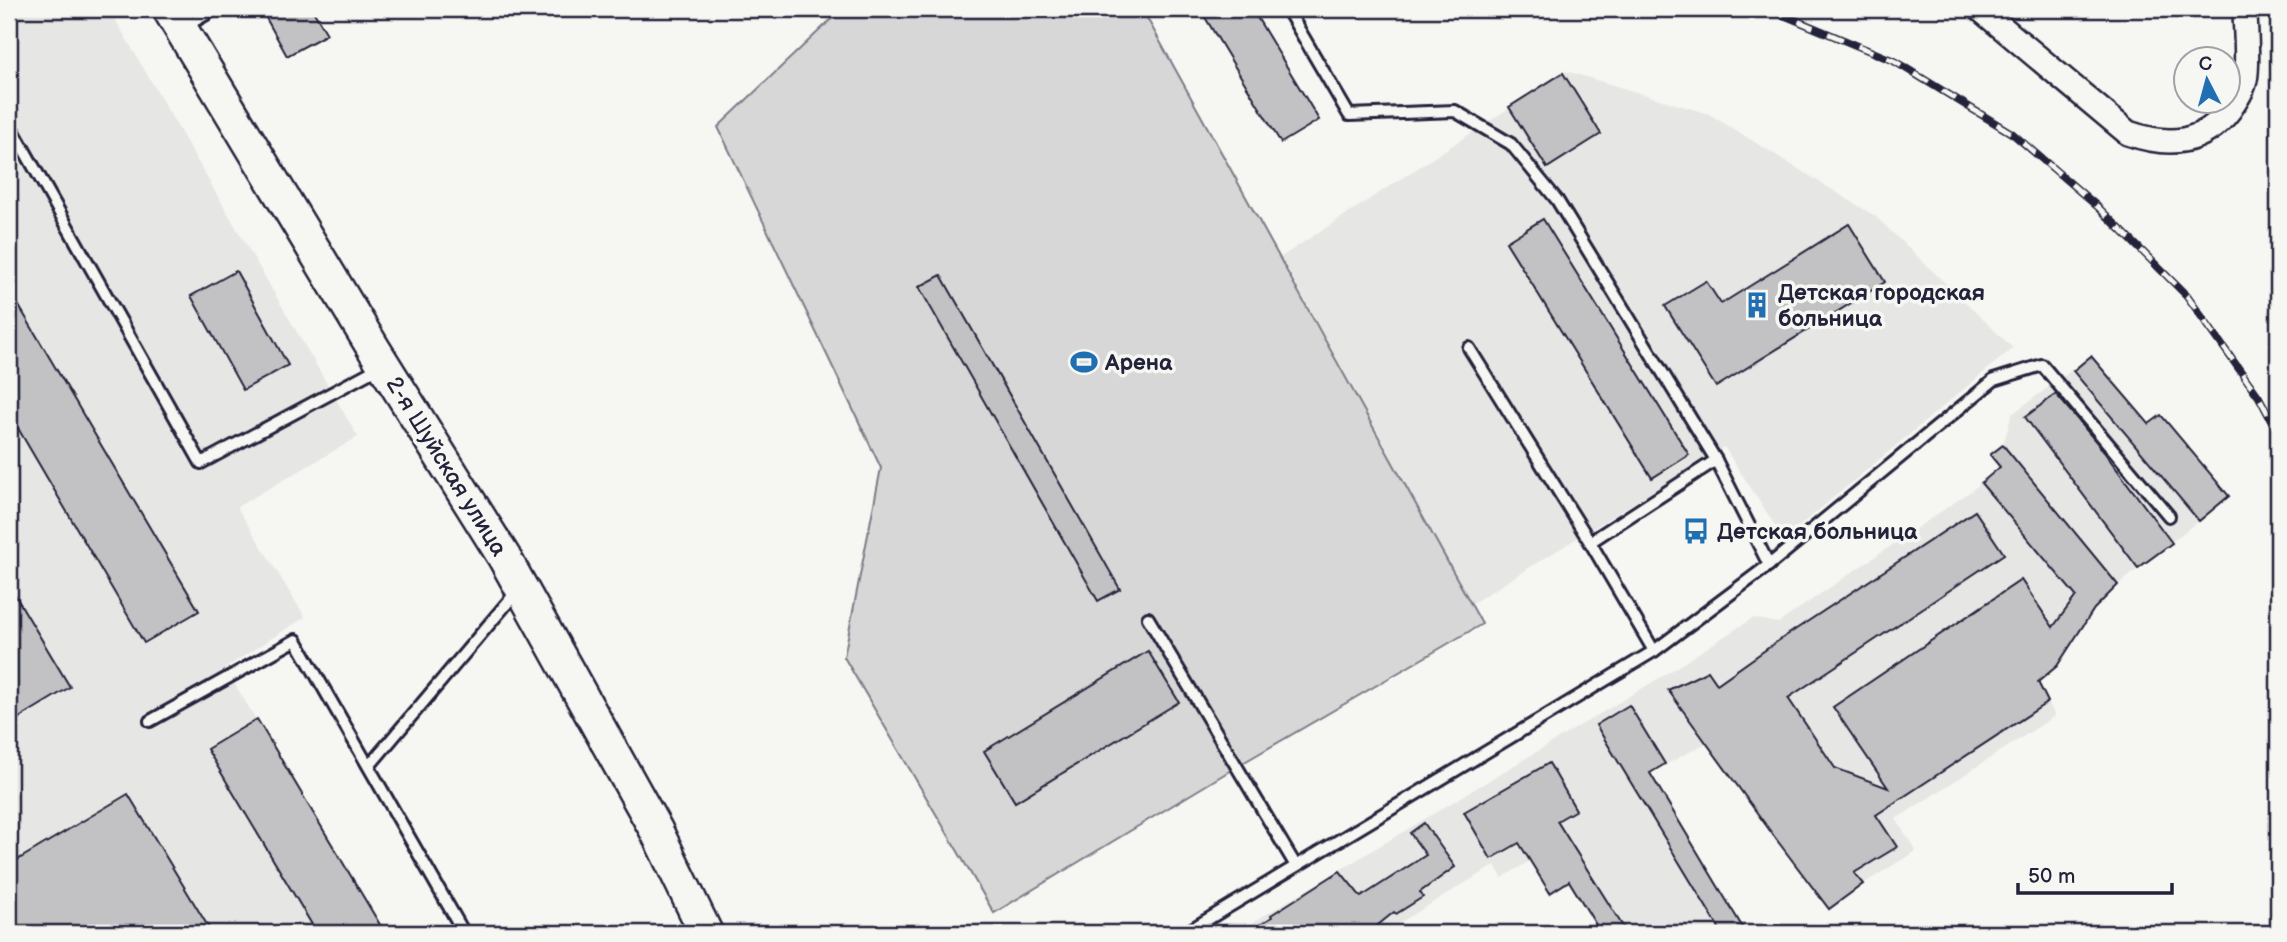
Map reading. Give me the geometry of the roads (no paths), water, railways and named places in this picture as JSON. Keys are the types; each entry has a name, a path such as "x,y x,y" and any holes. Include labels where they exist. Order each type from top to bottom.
{"street":[{"path":"1980,9 2128,133 2178,141 2197,138 2209,131 2236,100 2245,79 2245,9"},
{"name":"2-я Шуйская улица","path":"174,19 520,587 656,830 706,933"}],"lane":[{"path":"174,19 215,9"},
{"path":"1287,9 1349,116 1455,111 1511,144 1557,200 1716,460 1769,565"},
{"path":"9,123 201,463 384,365"},
{"path":"1469,348 1590,542 1654,651"},
{"path":"1185,933 1654,651 1769,565 1994,380 2042,365 2169,516"},
{"path":"1590,542 1716,460"},
{"path":"369,766 520,587"},
{"path":"1148,618 1296,866"},
{"path":"150,721 296,640 464,933"}],"railway":[{"path":"1769,9 1894,61 2013,134 2098,207 2187,296 2259,397 2278,433"}],"place":[{"name":"Детская городская больница","path":"1757,305"},
{"name":"Арена","path":"1084,362"},
{"name":"Детская больница","path":"1696,531"}]}
